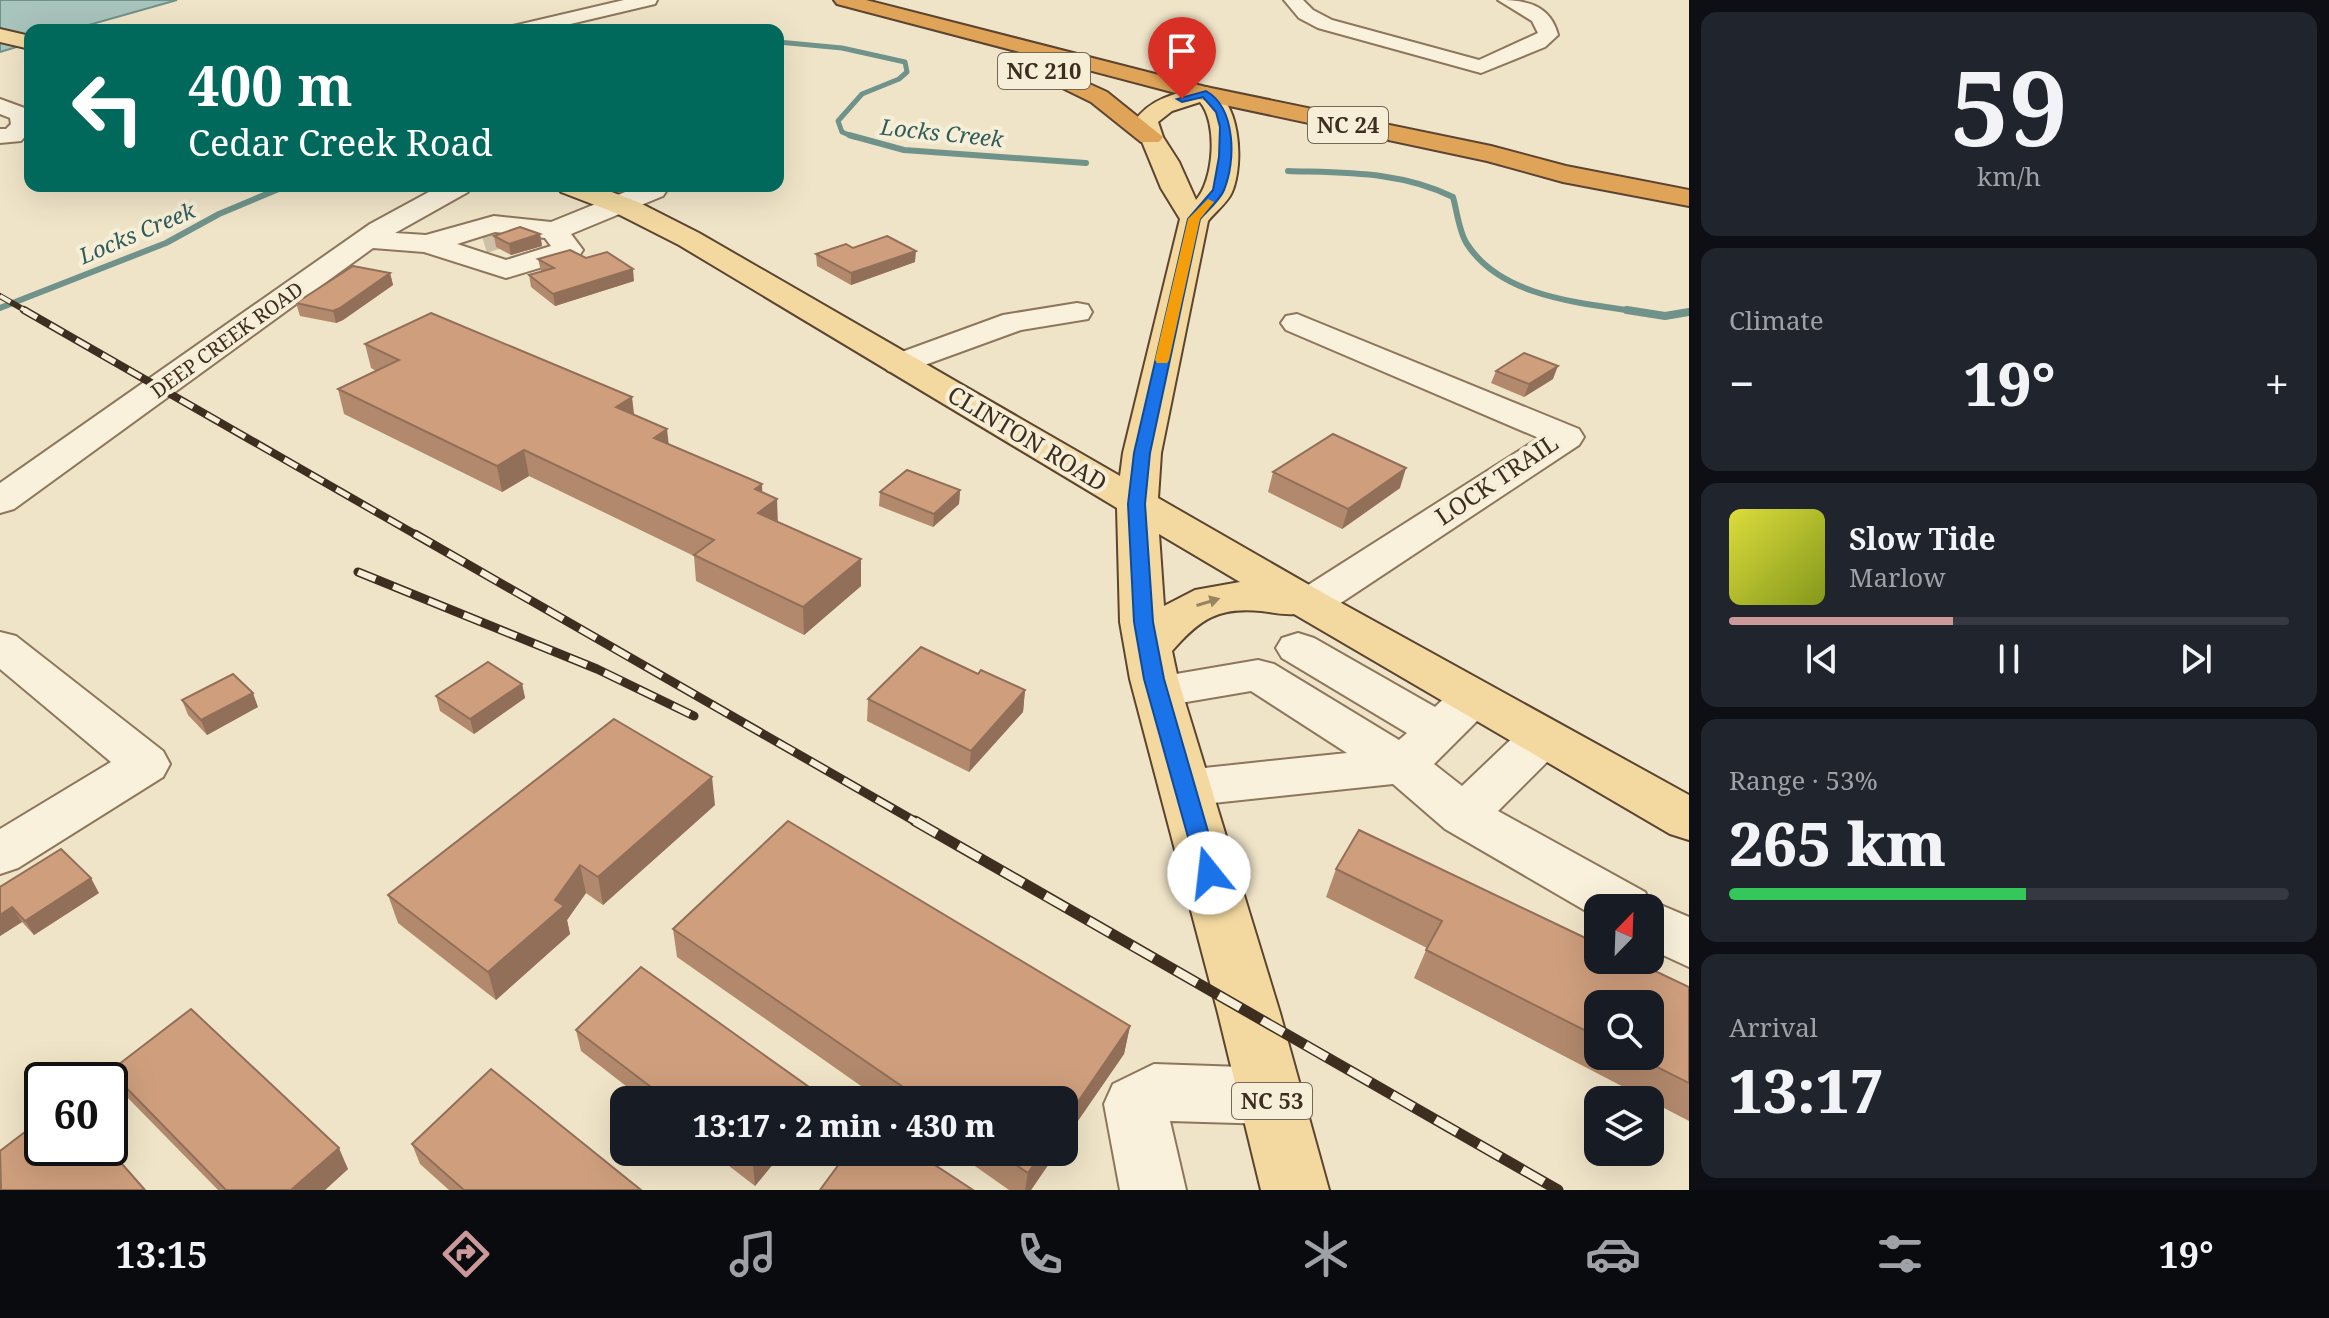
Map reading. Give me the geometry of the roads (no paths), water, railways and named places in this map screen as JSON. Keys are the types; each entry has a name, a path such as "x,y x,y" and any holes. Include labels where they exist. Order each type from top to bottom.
{"highway":[{"name":"NC 24","path":"844,0 1206,94 1491,154 1563,174 1689,198"},
{"name":"NC 210","path":"927,24 1080,87 1118,110 1150,137"},
{"path":"1226,135 1253,120 1295,114"},
{"name":"NC 24","path":"1491,154 1570,162 1689,184"}],"main road":[{"path":"0,35 24,41"},
{"path":"1194,219 1175,188 1146,122 1150,114 1182,99 1206,94 1221,111 1226,135"},
{"name":"NC 53","path":"1226,135 1219,191 1194,219 1142,453 1137,504 1143,622 1153,669 1295,1190"},
{"name":"CLINTON ROAD","path":"586,192 689,239 1137,504 1315,625 1473,698 1689,820"},
{"path":"1153,669 1173,619 1204,601 1246,594 1315,625"}],"street":[{"path":"546,24 648,0"},
{"path":"1293,0 1306,14 1325,24 1481,67 1538,43 1548,35 1545,23 1515,1"},
{"path":"0,106 21,114 23,125 10,137"},
{"name":"DEEP CREEK ROAD","path":"0,501 367,239 449,192"},
{"path":"367,239 512,244 649,192"},
{"path":"900,364 1014,322 1077,312"},
{"name":"LOCK TRAIL","path":"1297,323 1566,437 1315,625"},
{"path":"1258,675 1315,625 1440,731"},
{"path":"0,646 146,764 0,854"},
{"path":"1153,669 1258,675 1403,765 1463,815 1601,894"},
{"path":"1185,788 1403,765 1473,698"},
{"path":"1463,815 1542,738"},
{"path":"1664,930 1689,944"},
{"path":"1153,1190 1135,1104 1154,1092 1271,1096"}],"water":[{"path":"0,0 177,0 92,24 24,24 24,45 0,52"}],"waterway":[{"name":"Locks Creek","path":"784,43 842,48 905,62 907,72 899,79 862,94 838,121 842,132 850,135"},
{"name":"Locks Creek","path":"850,135 904,150 1086,163"},
{"name":"Locks Creek","path":"850,135 854,137"},
{"name":"Locks Creek","path":"1288,171 1372,175 1433,188 1453,197 1467,244 1482,262 1501,276 1545,295 1634,311"},
{"name":"Locks Creek","path":"0,308 166,243 219,214 272,192"},
{"name":"Locks Creek","path":"1627,310 1634,311"},
{"name":"Locks Creek","path":"1634,311 1640,312"},
{"name":"Locks Creek","path":"1634,311 1665,316 1689,312"}],"tunnel":[{"path":"483,240 502,234"}],"railway":[{"path":"0,296 28,312"},
{"path":"24,310 418,536"},
{"path":"415,534 918,823"},
{"path":"358,572 597,669 694,716"},
{"path":"915,821 1558,1190"}]}
